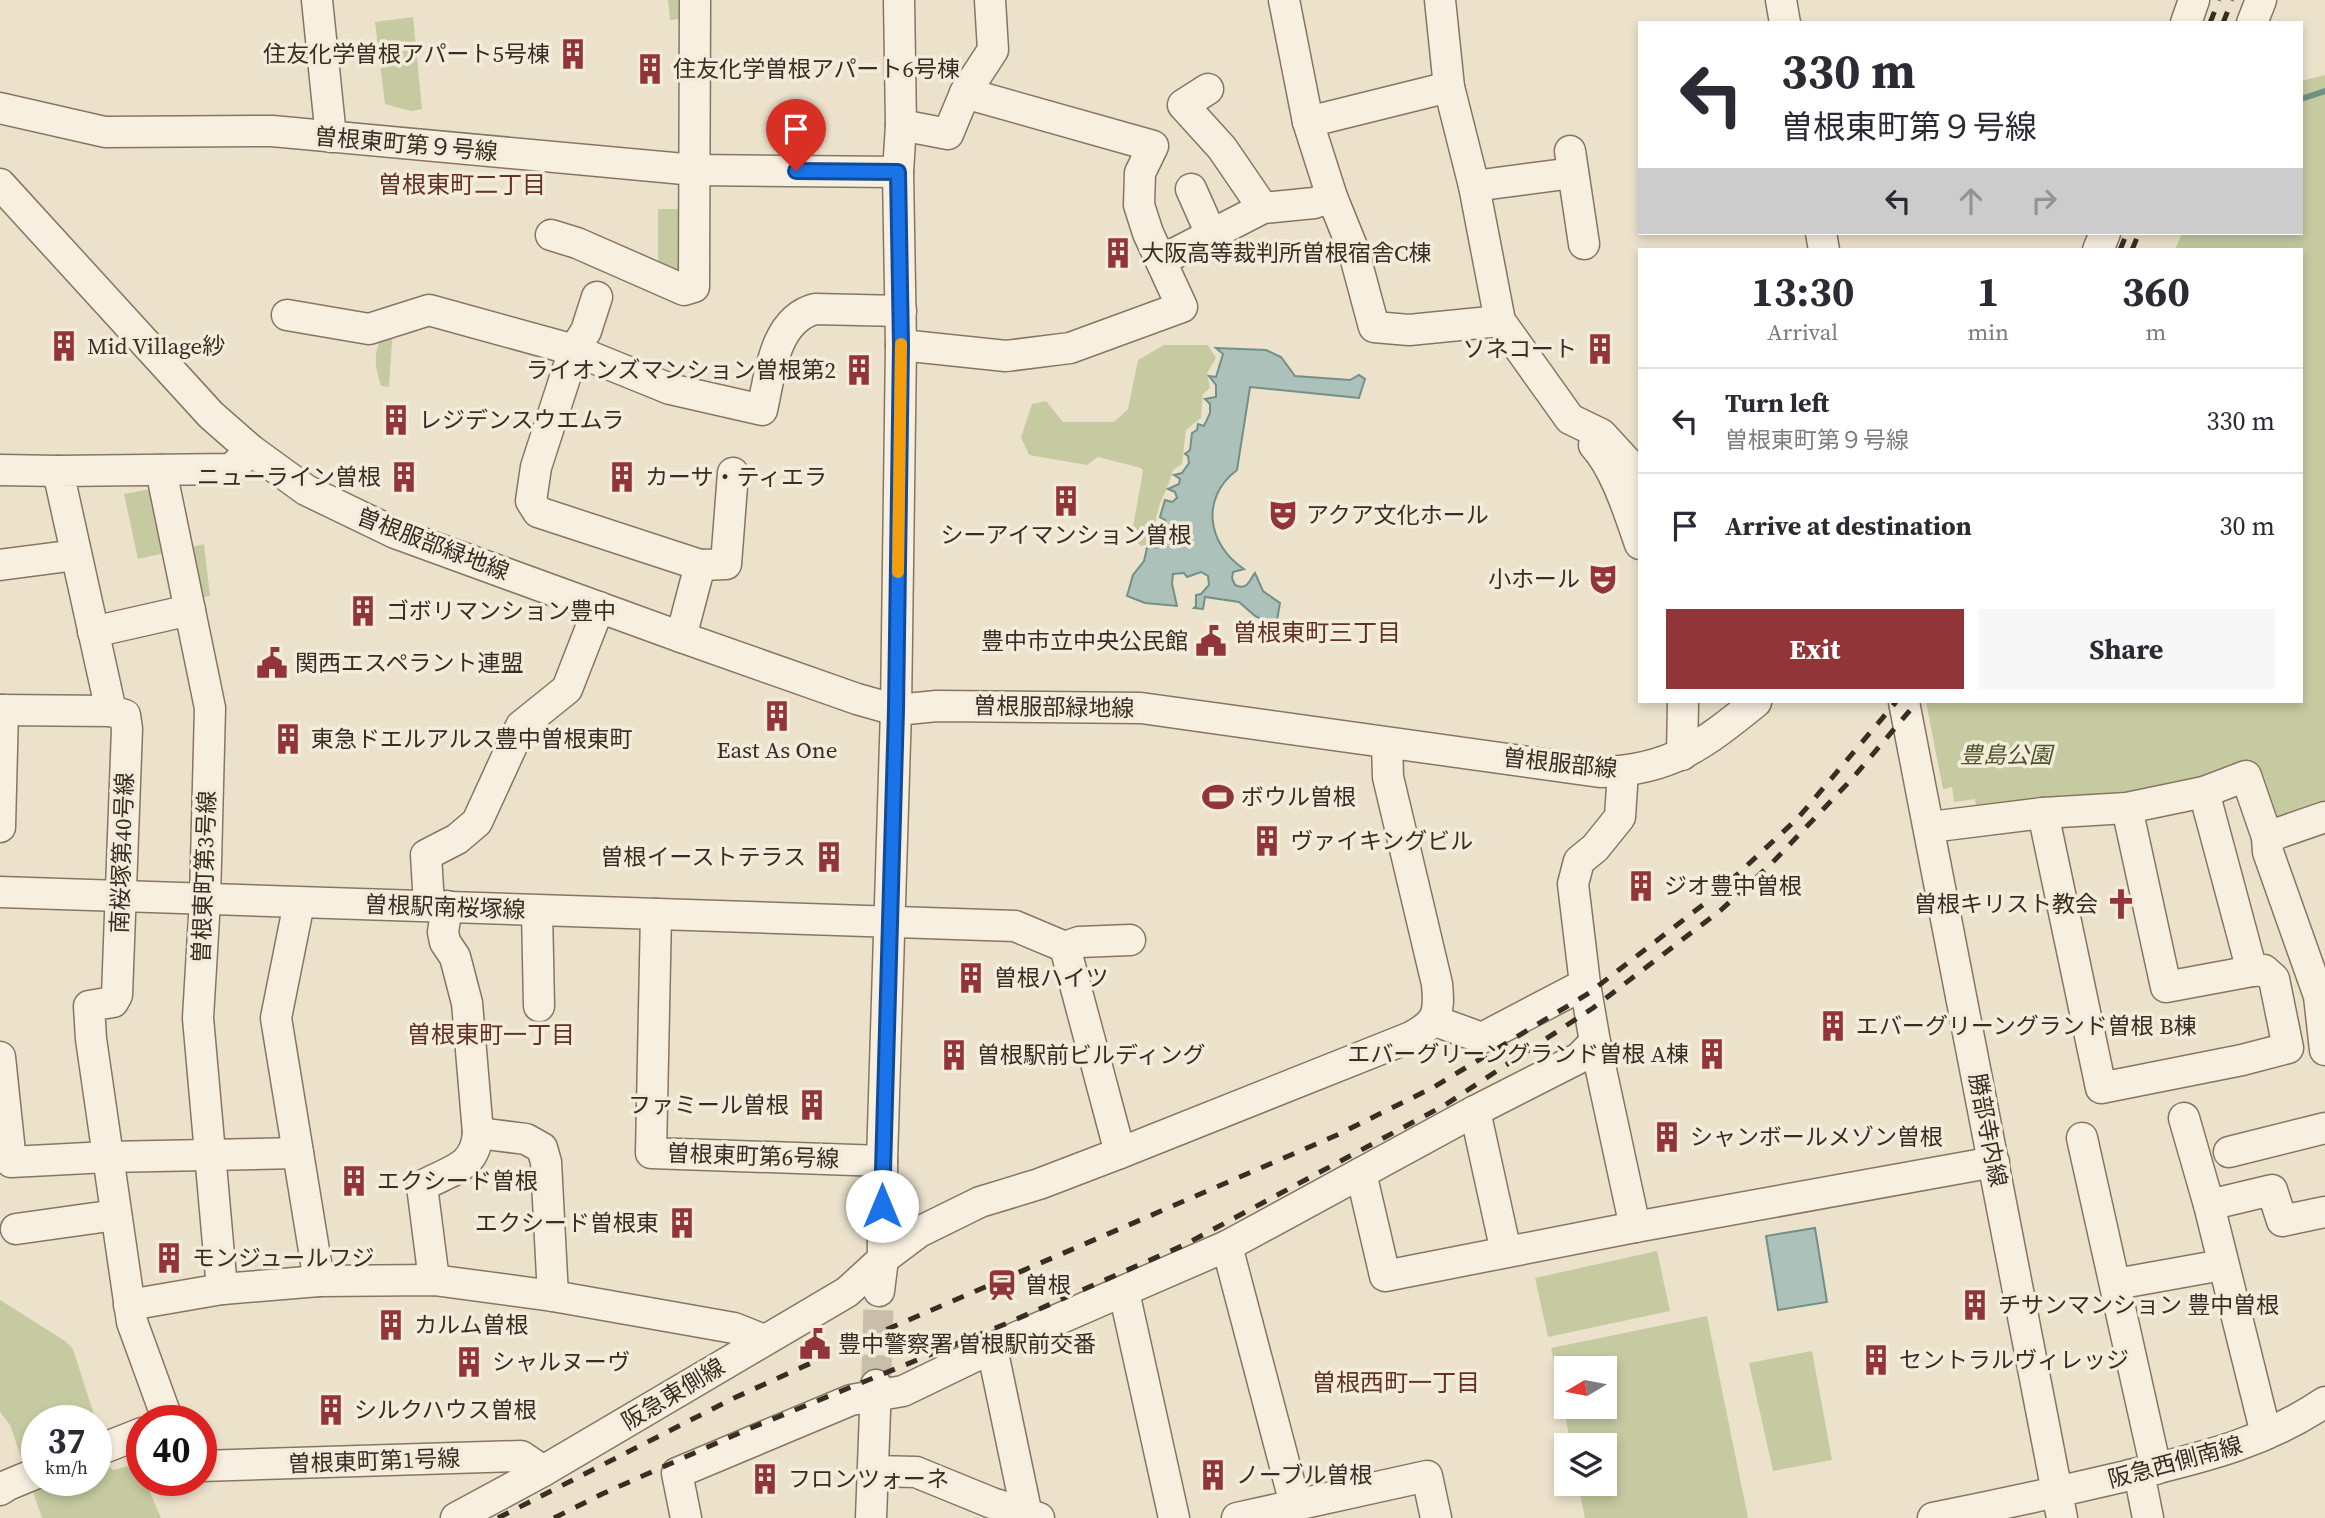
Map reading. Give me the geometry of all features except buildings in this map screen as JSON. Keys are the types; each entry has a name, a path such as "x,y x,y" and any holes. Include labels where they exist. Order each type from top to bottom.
{"street":[{"path":"317,0 331,137"},
{"path":"551,235 577,243 684,290 694,286 695,0"},
{"path":"879,1292 883,1259 882,1161 896,710 901,345 899,0"},
{"path":"901,125 948,134 965,93 993,50 990,0"},
{"path":"1284,0 1308,122 1332,197 1353,249 1374,327 1409,330 1500,321"},
{"path":"1445,0 1449,87 1474,186 1500,321 1570,419 1602,454 1625,502 1638,538"},
{"path":"1781,0 1785,21"},
{"path":"2187,21 2194,0"},
{"path":"2253,21 2261,0"},
{"path":"1308,122 1449,87"},
{"path":"1208,89 1183,105 1222,148 1263,208"},
{"path":"901,345 1006,356 1070,348 1182,307 1148,233 1139,205 1140,173 1153,146 965,93"},
{"name":"曽根東町第９号線","path":"0,108 105,132 272,131 695,170 898,172"},
{"path":"1474,186 1572,162 1584,244"},
{"path":"1191,189 1211,234"},
{"name":"曽根服部緑地線","path":"4,195 211,415 251,450 306,490 395,533 681,637 857,699 896,710 937,706 1141,708 1387,743"},
{"path":"1162,260 1263,208 1314,203 1332,197"},
{"path":"597,297 586,331 574,350 536,467 531,501 538,512 700,565 726,564 739,493"},
{"path":"287,315 369,329 429,310 574,350 670,389 762,410 775,355 790,323 801,313 815,309 901,311"},
{"path":"1570,419 1601,434 1638,476"},
{"path":"0,470 231,469 251,450"},
{"name":"曽根東町第3号線","path":"161,470 210,708 205,900 198,1017 222,1289"},
{"name":"南桜塚第40号線","path":"58,471 111,711 125,715 127,729 117,995 113,1002 89,1006 107,1157 132,1322 162,1405"},
{"path":"0,565 76,555"},
{"path":"681,637 700,565"},
{"path":"434,1280 422,1186 463,1165 472,1157 478,1133 467,1003 455,957 445,942 426,855 457,839 477,822 521,726 567,689 599,607"},
{"path":"93,632 190,610"},
{"path":"1682,755 1684,703"},
{"name":"曽根服部線","path":"1387,743 1600,772 1623,771 1658,764 1682,755 1710,739 1755,703"},
{"name":"勝部寺内線","path":"1904,703 2060,1505"},
{"path":"0,827 1,710 111,711"},
{"path":"883,1259 919,1232 980,1202 1039,1184 1120,1153 1410,1037 1434,1021 1439,1004 1437,984 1388,777 1387,743"},
{"path":"1623,771 1620,817 1595,848 1579,861 1573,884 1595,1042 1635,1227"},
{"path":"1930,827 2043,813 2127,808 2204,792 2246,776 2267,836 2268,852 2319,996 2325,1050"},
{"path":"2204,792 2252,971"},
{"path":"2043,813 2101,1088 2229,1063 2288,1048 2274,979 2264,970 2166,987 2127,808"},
{"path":"2267,836 2325,817"},
{"name":"曽根駅南桜塚線","path":"0,892 1015,926 1065,947"},
{"path":"299,903 276,1018 319,1281"},
{"path":"537,911 540,1006"},
{"name":"曽根東町第6号線","path":"656,914 651,1153 882,1161"},
{"path":"1120,1153 1065,947 1079,942 1130,940"},
{"path":"1434,1021 1482,1038 1585,984"},
{"path":"686,1518 677,1473 876,1391 902,1391 992,1348 1227,1246 1475,1111 1579,1058 1595,1042"},
{"path":"0,1057 2,1110 11,1162 299,1153"},
{"path":"1475,1111 1506,1252"},
{"path":"2184,1118 2209,1205 2266,1434"},
{"path":"2229,1152 2325,1128"},
{"path":"478,1133 526,1139 542,1149 547,1162 553,1296"},
{"path":"2082,1138 2116,1284 2148,1471 2148,1518"},
{"path":"1361,1173 1385,1276 1635,1227 1994,1162"},
{"path":"2209,1205 2272,1189 2282,1221 2325,1212"},
{"path":"16,1229 116,1214"},
{"path":"1227,1246 1295,1504"},
{"name":"阪急東側線","path":"456,1518 543,1471 847,1292 883,1259"},
{"path":"2116,1284 2222,1265"},
{"path":"130,1305 222,1289 319,1281 434,1280 553,1296 734,1328 764,1340"},
{"path":"1124,1292 1174,1518"},
{"path":"992,1348 1033,1516"},
{"path":"871,1518 876,1391"},
{"name":"阪急西側南線","path":"1933,1518 2060,1505 2148,1471 2197,1460 2280,1429 2325,1402"},
{"name":"曽根東町第1号線","path":"217,1466 522,1456 543,1471"},
{"path":"873,1471 916,1472 1033,1516"},
{"path":"1237,1518 1427,1476 1436,1518"},
{"path":"0,1490 21,1480"}],"green space":[{"path":"668,0 688,0 688,18 670,20"},
{"path":"413,17 422,109 411,111 385,104 375,22"},
{"name":"豊島公園","path":"2325,75 2325,806 2280,822 2272,819 2252,765 2151,796 1977,810 1975,799 1954,802 1952,787 1943,789 1926,703 2303,703 2303,248 2176,248 2181,235 2303,235 2303,80"},
{"path":"658,209 687,209 687,276 658,268"},
{"path":"393,327 389,387 381,386 376,354 381,340"},
{"path":"1164,345 1208,345 1216,358 1207,373 1210,388 1203,394 1201,418 1186,430 1182,464 1173,470 1158,511 1157,542 1141,546 1134,539 1132,532 1143,471 1141,468 1098,457 1087,465 1029,455 1021,437 1032,404 1046,401 1063,422 1114,422 1128,409 1138,360"},
{"path":"156,488 169,552 138,559 124,494"},
{"path":"204,544 210,596 199,598 188,548"},
{"path":"1657,1251 1670,1311 1548,1337 1535,1278"},
{"path":"0,1300 65,1341 73,1349 91,1405 21,1405 21,1457 10,1425 0,1412"},
{"path":"1707,1316 1748,1518 1585,1518 1580,1496 1617,1496 1617,1433 1569,1433 1566,1419 1617,1419 1617,1356 1554,1356 1554,1363 1551,1348"},
{"path":"1812,1351 1832,1460 1773,1471 1749,1363"},
{"path":"126,1467 126,1496 151,1496 161,1518 42,1518 34,1496 112,1496 112,1469"}],"water":[{"path":"1216,348 1266,350 1281,357 1295,376 1350,380 1359,375 1365,379 1359,398 1250,387 1237,470 1225,481 1217,494 1213,521 1222,547 1244,569 1233,572 1235,585 1245,586 1255,573 1263,591 1280,603 1276,626 1255,616 1239,602 1205,597 1203,609 1194,608 1196,595 1201,594 1209,585 1208,576 1201,572 1187,577 1184,573 1173,574 1172,584 1177,606 1145,603 1127,596 1133,575 1144,561 1147,548 1160,547 1162,538 1158,528 1165,529 1165,520 1160,517 1165,500 1172,502 1177,498 1175,492 1168,489 1179,484 1180,479 1174,475 1182,473 1189,463 1185,454 1190,450 1192,433 1197,430 1198,424 1204,426 1210,413 1210,404 1205,399 1216,397 1216,385 1209,376 1216,377 1223,354"},
{"path":"1815,1228 1827,1302 1778,1310 1766,1236"}],"waterway":[{"path":"2303,98 2325,91"}],"tunnel":[{"path":"876,1385 879,1291"}],"railway":[{"path":"2211,21 2219,0"},
{"path":"2224,21 2232,0"},
{"path":"2121,248 2126,235"},
{"path":"2133,248 2138,235"},
{"path":"498,1518 734,1398 1337,1135 1434,1087 1589,993 1713,897 1798,818 1895,703"},
{"path":"554,1518 746,1430 1010,1322 1184,1245 1445,1105 1593,1008 1721,910 1771,864 1851,780 1916,703"}],"slow traffic":[{"path":"898,572 901,344"}],"place":[{"name":"住友化学曽根アパート5号棟","path":"573,54"},
{"name":"住友化学曽根アパート6号棟","path":"650,69"},
{"name":"大阪高等裁判所曽根宿舎C棟","path":"1118,253"},
{"name":"Mid Village紗","path":"64,346"},
{"name":"ソネコート","path":"1600,349"},
{"name":"ライオンズマンション曽根第2","path":"859,370"},
{"name":"レジデンスウエムラ","path":"396,420"},
{"name":"ニューライン曽根","path":"404,477"},
{"name":"カーサ・ティエラ","path":"622,477"},
{"name":"シーアイマンション曽根","path":"1066,501"},
{"name":"アクア文化ホール","path":"1283,515"},
{"name":"小ホール","path":"1603,579"},
{"name":"ゴボリマンション豊中","path":"363,611"},
{"name":"豊中市立中央公民館","path":"1211,641"},
{"name":"関西エスペラント連盟","path":"272,663"},
{"name":"East As One","path":"777,716"},
{"name":"東急ドエルアルス豊中曽根東町","path":"288,739"},
{"name":"ボウル曽根","path":"1218,797"},
{"name":"ヴァイキングビル","path":"1267,841"},
{"name":"曽根イーストテラス","path":"829,857"},
{"name":"ジオ豊中曽根","path":"1641,886"},
{"name":"曽根キリスト教会","path":"2121,904"},
{"name":"曽根ハイツ","path":"971,978"},
{"name":"エバーグリーングランド曽根 B棟","path":"1833,1026"},
{"name":"エバーグリーングランド曽根 A棟","path":"1712,1054"},
{"name":"曽根駅前ビルディング","path":"954,1055"},
{"name":"ファミール曽根","path":"812,1105"},
{"name":"シャンボールメゾン曽根","path":"1667,1137"},
{"name":"エクシード曽根","path":"354,1181"},
{"name":"エクシード曽根東","path":"682,1223"},
{"name":"モンジュールフジ","path":"169,1258"},
{"name":"曽根","path":"1002,1285"},
{"name":"チサンマンション 豊中曽根","path":"1975,1305"},
{"name":"カルム曽根","path":"391,1325"},
{"name":"豊中警察署 曽根駅前交番","path":"815,1344"},
{"name":"セントラルヴィレッジ","path":"1876,1360"},
{"name":"シャルヌーヴ","path":"469,1362"},
{"name":"シルクハウス曽根","path":"331,1410"},
{"name":"ノーブル曽根","path":"1213,1475"},
{"name":"フロンツォーネ","path":"765,1479"}],"district":[{"name":"曽根東町二丁目","path":"462,184"},
{"name":"曽根東町三丁目","path":"1317,632"},
{"name":"曽根東町一丁目","path":"491,1034"},
{"name":"曽根西町一丁目","path":"1396,1382"}],"route":[{"path":"796,171 898,172 901,345 896,710 882,1206"}]}
